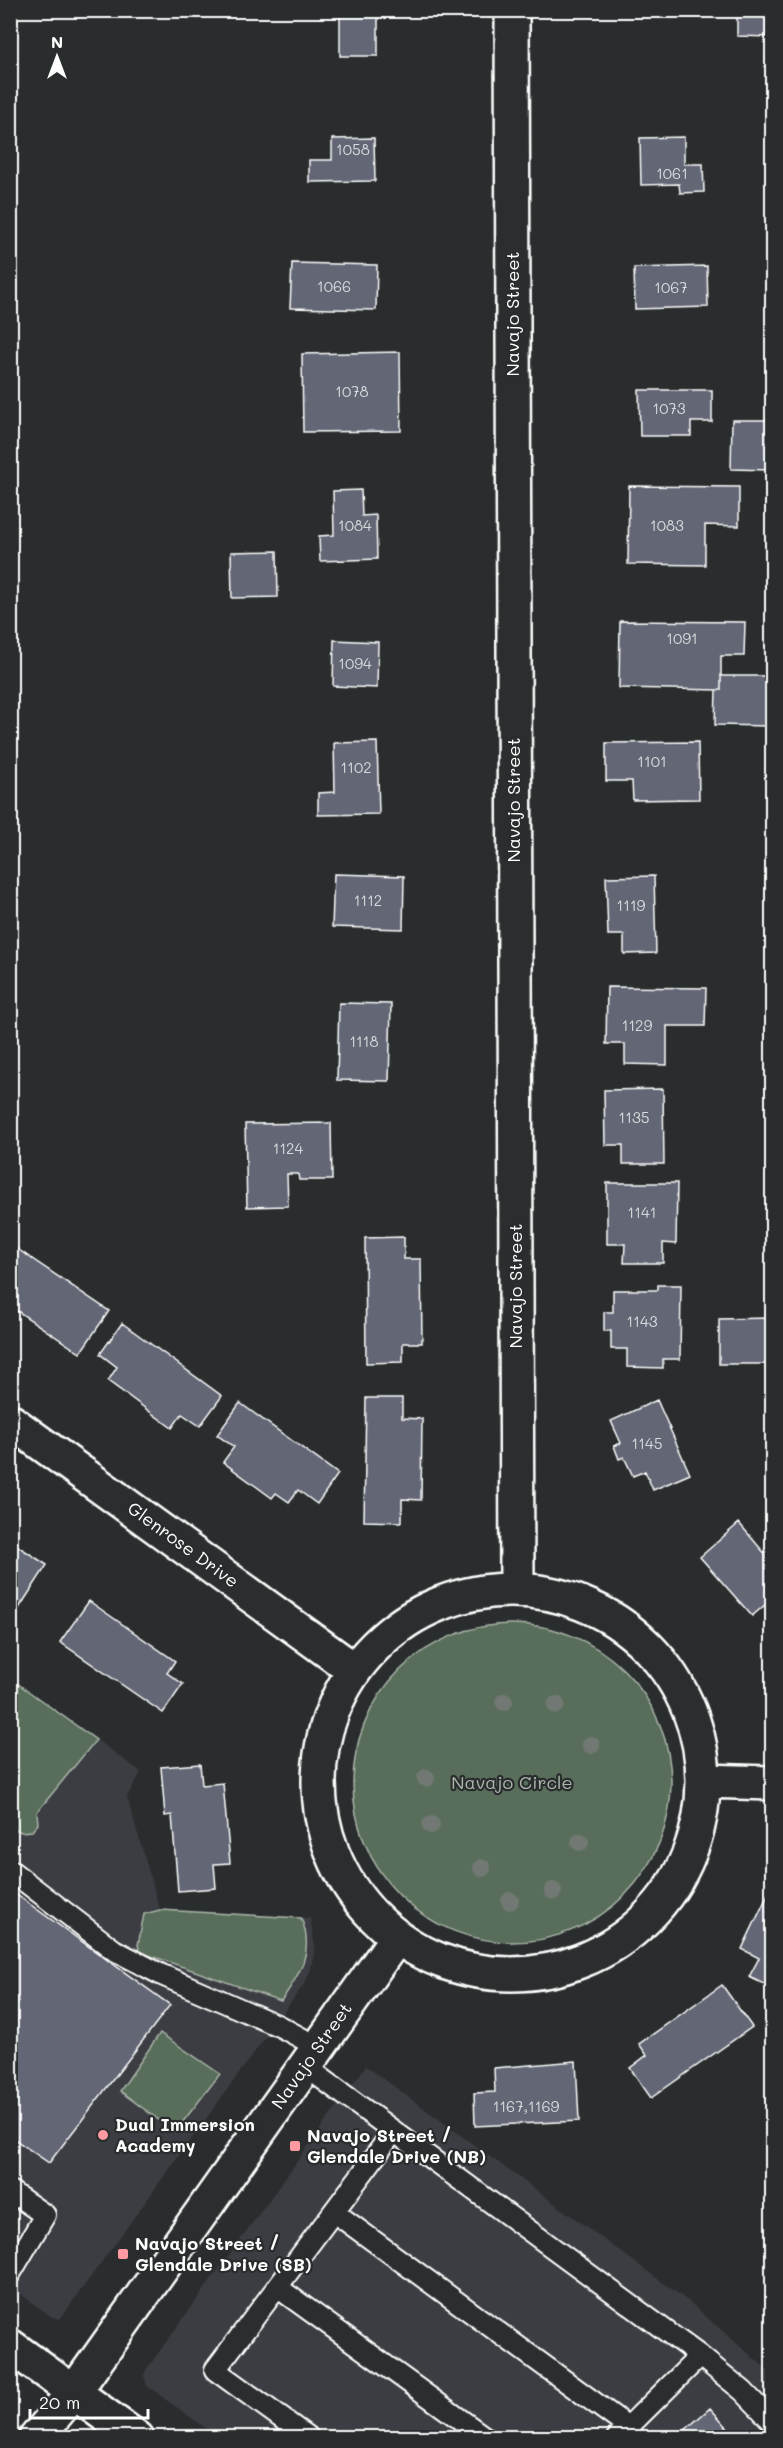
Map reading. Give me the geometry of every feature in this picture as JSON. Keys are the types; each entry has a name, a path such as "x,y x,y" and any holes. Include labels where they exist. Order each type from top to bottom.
{"street":[{"name":"Navajo Street","path":"512,10 517,1590"},
{"name":"Glenrose Drive","path":"10,1421 354,1670"},
{"path":"517,1590 559,1596 589,1606 617,1622 642,1641 663,1664 681,1690 699,1740 704,1781 702,1811 693,1846 678,1878 657,1907 632,1932 602,1952 569,1965 534,1973 498,1973 463,1968 429,1956 397,1937 354,1893 337,1863 325,1832 319,1798 319,1764 325,1732 337,1700 354,1670 382,1639 405,1621 431,1607 459,1597 489,1591 517,1590"},
{"path":"704,1781 772,1783"},
{"name":"Navajo Street","path":"36,2438 74,2392 397,1937"},
{"path":"10,2346 138,2438"}],"lane":[{"path":"10,1870 114,1950 162,1975 279,2026 394,2131 700,2356 743,2391 772,2421"},
{"path":"309,2438 215,2370 394,2131"},
{"path":"10,2191 45,2215 10,2274"},
{"path":"334,2212 623,2432 700,2356"},
{"path":"277,2287 486,2438"}],"shaded area":[{"name":"Dual Immersion Academy","path":"11,1678 141,1772 127,1797 160,1910 310,1918 315,1947 310,1972 305,1983 60,2319 52,2317 11,2287"},
{"path":"366,2066 688,2301 772,2374 772,2437 218,2437 147,2386 144,2376 146,2370"}],"green space":[{"name":"Navajo Circle","path":"512,1624 543,1627 573,1636 600,1651 625,1670 644,1695 659,1722 668,1752 671,1783 668,1814 659,1844 644,1871 625,1896 600,1915 573,1930 543,1939 512,1942 481,1939 451,1930 424,1915 399,1896 380,1871 365,1844 356,1814 353,1783 356,1752 365,1722 380,1695 399,1670 424,1651 451,1636 481,1627"},
{"path":"10,1678 96,1740 37,1812 38,1824 32,1831 21,1832 15,1829 11,1817"},
{"path":"160,1910 301,1918 305,1930 306,1952 299,1972 281,2001 140,1952 138,1945 144,1914"},
{"path":"160,2033 220,2074 175,2132 120,2091"}],"building":[{"path":"340,10 378,10 378,56 340,56"},
{"path":"737,10 772,10 772,37 737,36"},
{"path":"684,137 684,164 703,164 704,192 680,193 679,184 641,185 640,138"},
{"path":"374,138 375,181 309,182 309,160 332,160 332,139"},
{"path":"292,263 377,265 376,310 290,308"},
{"path":"707,266 708,307 635,309 634,268"},
{"path":"400,352 401,431 303,432 302,354"},
{"path":"639,390 712,390 712,422 691,422 691,436 640,436"},
{"path":"732,420 772,420 772,470 731,469"},
{"path":"629,486 739,487 739,526 705,525 705,565 628,564"},
{"path":"361,490 362,516 376,515 377,559 320,561 319,536 334,535 333,491"},
{"path":"769,550 772,550 772,600 770,601"},
{"path":"277,551 278,597 232,598 231,552"},
{"path":"620,621 745,622 744,656 721,656 721,690 619,688"},
{"path":"334,640 378,642 377,688 333,686"},
{"path":"721,676 772,676 772,726 715,725 716,690 721,690"},
{"path":"377,742 379,814 318,815 318,793 335,792 334,743"},
{"path":"698,742 699,799 633,800 632,781 606,781 606,743"},
{"path":"334,874 404,876 403,929 332,927"},
{"path":"654,876 656,953 624,954 624,935 608,935 606,877"},
{"path":"607,987 706,988 705,1026 667,1026 667,1065 625,1064 625,1044 606,1044"},
{"path":"339,1003 391,1004 389,1081 337,1080"},
{"path":"663,1089 664,1164 623,1164 623,1145 605,1145 604,1090"},
{"path":"331,1123 332,1180 299,1180 298,1174 287,1174 288,1206 247,1207 245,1124"},
{"path":"607,1183 677,1183 676,1244 663,1243 663,1263 624,1263 625,1244 607,1244"},
{"path":"404,1237 404,1259 421,1259 422,1343 403,1343 403,1362 366,1363 365,1238"},
{"path":"10,1244 109,1311 80,1353 10,1306"},
{"path":"658,1285 681,1285 680,1359 663,1359 663,1368 627,1367 627,1349 611,1349 611,1331 604,1331 604,1312 613,1312 613,1290 658,1290"},
{"path":"772,1318 772,1364 719,1364 719,1319"},
{"path":"122,1323 222,1396 200,1426 182,1414 172,1428 108,1381 117,1367 100,1354"},
{"path":"366,1398 402,1398 402,1418 422,1419 421,1500 402,1499 402,1522 364,1521"},
{"path":"657,1400 690,1474 653,1490 645,1471 633,1476 624,1457 619,1459 614,1446 621,1443 611,1421"},
{"path":"240,1403 338,1474 317,1504 298,1490 289,1502 276,1493 272,1498 223,1462 234,1447 217,1435"},
{"path":"739,1523 772,1562 772,1599 752,1616 700,1557"},
{"path":"10,1541 47,1565 12,1619 10,1618"},
{"path":"89,1601 175,1661 167,1673 183,1684 163,1713 60,1642"},
{"path":"200,1764 202,1785 223,1783 230,1863 214,1864 216,1888 178,1891 172,1815 165,1816 161,1767"},
{"path":"772,1886 772,1988 749,1977 759,1958 742,1949"},
{"path":"10,1890 170,2005 49,2163 10,2136"},
{"path":"722,1985 752,2027 651,2098 630,2068 647,2055 639,2044"},
{"path":"576,2061 579,2121 475,2126 474,2093 495,2092 494,2068"},
{"path":"710,2408 737,2438 676,2438"}],"place":[{"name":"Dual Immersion Academy","path":"103,2135"},
{"name":"Navajo Street / Glendale Drive (NB)","path":"295,2146"},
{"name":"Navajo Street / Glendale Drive (SB)","path":"123,2254"}]}
